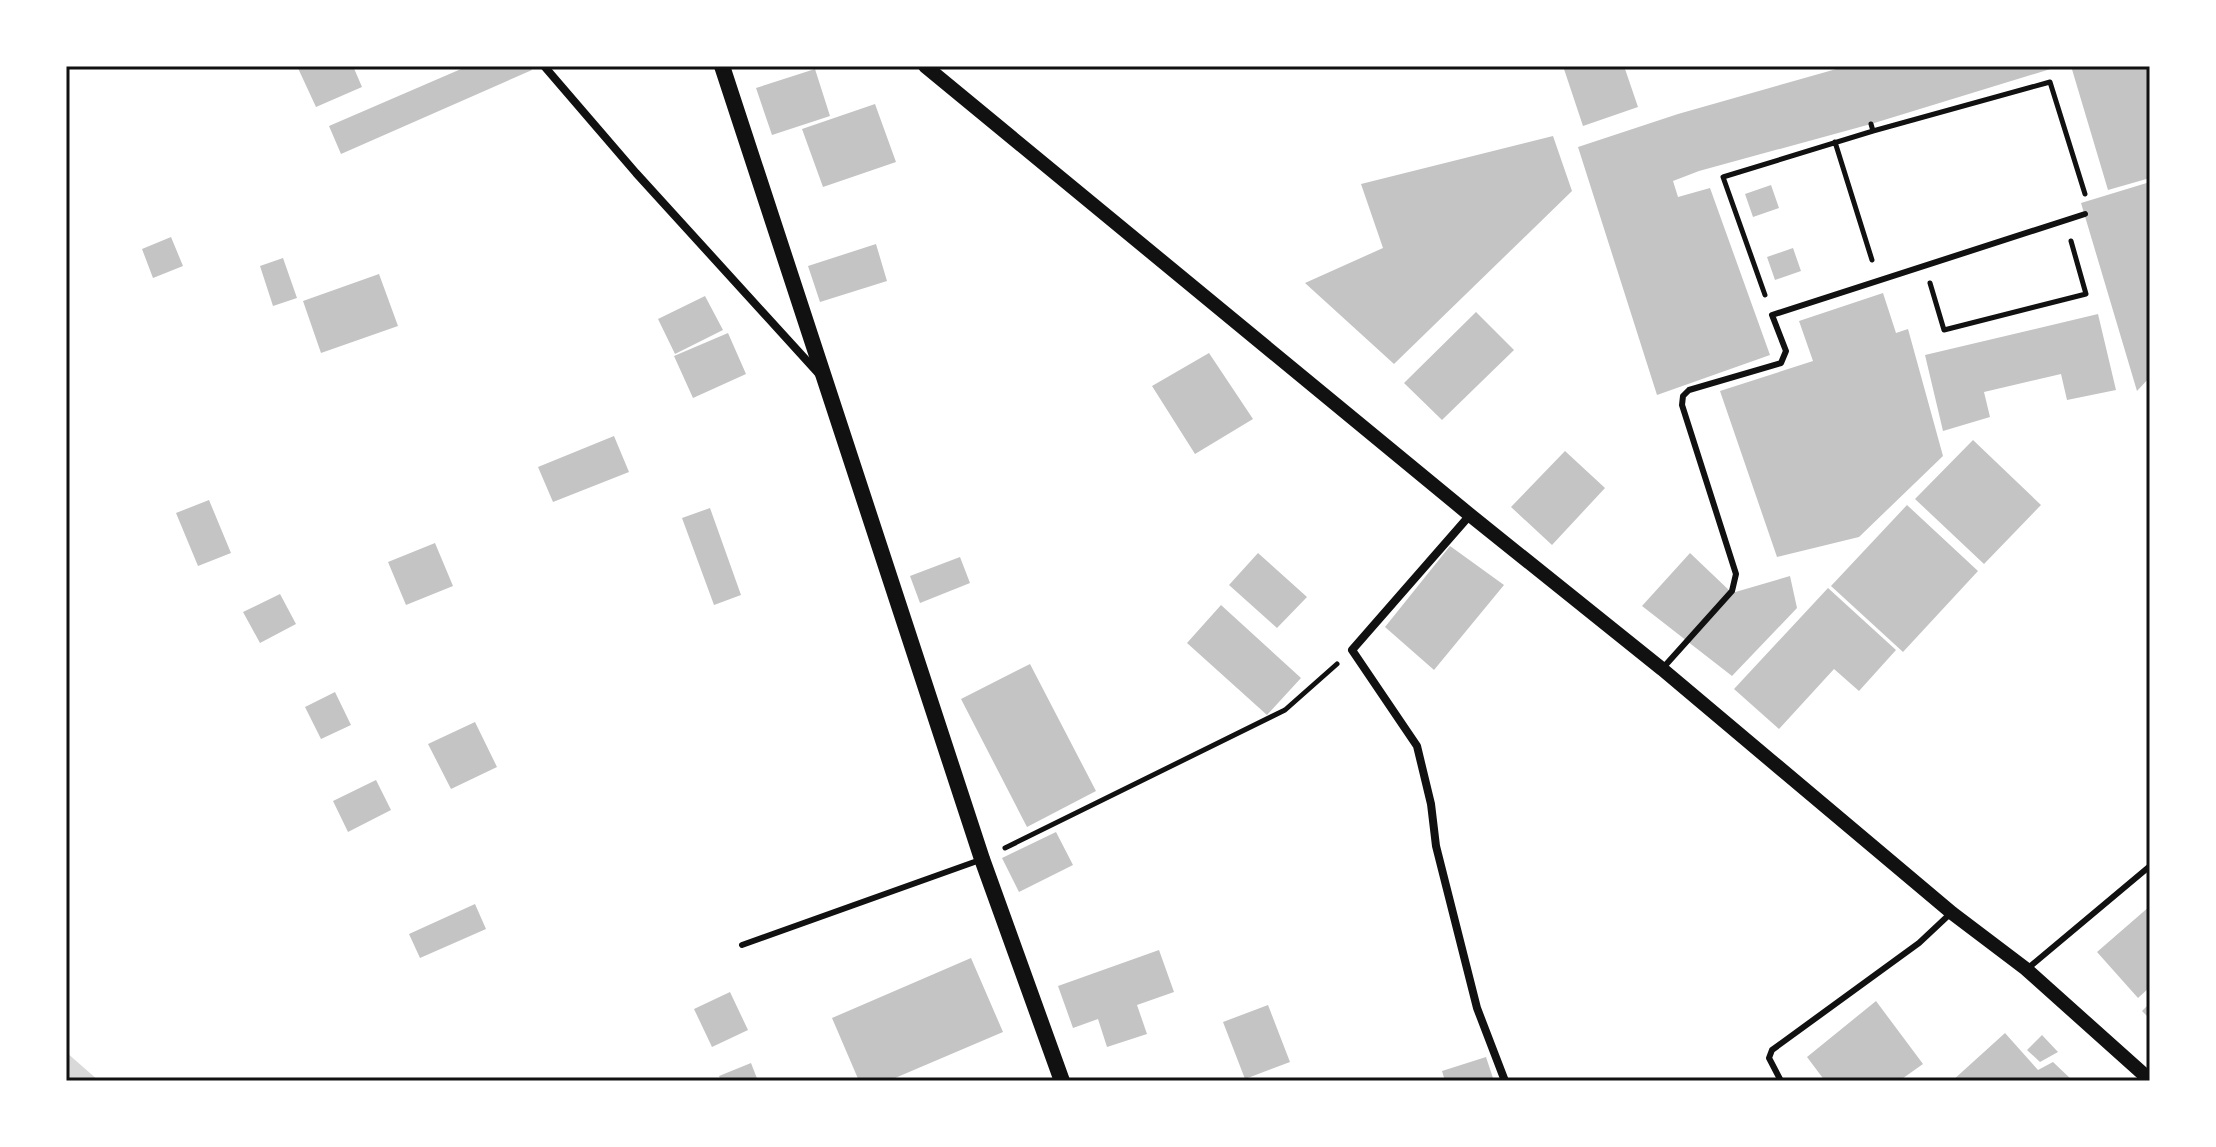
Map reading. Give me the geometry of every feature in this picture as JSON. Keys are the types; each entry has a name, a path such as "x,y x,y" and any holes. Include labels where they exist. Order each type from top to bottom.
{"main road":[{"path":"722,66 982,859 1062,1081"}],"street":[{"path":"544,66 636,173 825,380"},
{"path":"925,66 1662,669 1952,913 2026,969 2150,1080"},
{"path":"1470,515 1352,650 1417,746 1431,804 1436,846 1477,1008 1505,1081"}],"lane":[{"path":"1662,669 1732,591 1736,574 1682,405 1683,396 1689,390 1781,363 1786,351 1772,315 2085,214"},
{"path":"742,945 982,859"},
{"path":"2026,969 2150,866"},
{"path":"1781,1081 1769,1058 1772,1050 1919,943 1952,913"}],"path":[{"path":"1772,315 1723,177 1872,128 2050,82 2087,202"},
{"path":"1835,142 1878,281"},
{"path":"1925,268 1944,330 2086,294 2065,221"},
{"path":"982,859 1285,710 1352,650"}],"shaded area":[{"path":"66,1052 99,1081 66,1081"}],"building":[{"path":"297,66 353,66 362,87 316,107"},
{"path":"468,66 529,66 532,70 341,154 329,126"},
{"path":"1563,66 1624,66 1638,107 1583,126"},
{"path":"1847,66 2057,67 1673,181 1678,197 1710,188 1770,355 1657,395 1578,147 1678,114"},
{"path":"2071,66 2150,66 2150,178 2108,190"},
{"path":"815,69 830,116 772,135 756,88"},
{"path":"875,104 896,162 823,187 802,129"},
{"path":"1553,136 1572,191 1394,364 1305,283 1383,248 1361,184"},
{"path":"2150,182 2150,377 2137,391 2081,203"},
{"path":"1771,185 1779,208 1753,217 1745,194"},
{"path":"171,237 183,266 153,278 142,249"},
{"path":"876,244 887,281 820,302 808,266"},
{"path":"1793,248 1801,271 1775,280 1767,257"},
{"path":"283,258 297,298 273,306 260,266"},
{"path":"379,274 398,326 321,353 303,301"},
{"path":"1883,293 1896,333 1908,329 1943,456 1859,537 1777,557 1720,391 1813,361 1799,321"},
{"path":"705,296 723,330 675,354 658,319"},
{"path":"1476,312 1514,350 1442,420 1404,383"},
{"path":"2098,314 2116,390 2067,400 2061,374 1984,392 1990,417 1943,431 1925,355"},
{"path":"728,333 746,374 693,398 674,356"},
{"path":"1209,353 1253,419 1195,454 1152,386"},
{"path":"614,436 629,472 553,502 538,467"},
{"path":"1973,440 2041,505 1984,564 1915,499"},
{"path":"1565,451 1605,488 1552,545 1511,507"},
{"path":"209,500 231,553 198,566 176,513"},
{"path":"1907,505 1978,571 1903,652 1831,586"},
{"path":"710,508 741,595 714,605 682,518"},
{"path":"435,543 453,586 406,605 388,562"},
{"path":"1450,546 1504,585 1434,670 1385,627"},
{"path":"1258,553 1307,597 1277,628 1229,585"},
{"path":"1690,553 1732,593 1790,576 1797,608 1732,676 1642,606"},
{"path":"960,557 970,583 920,603 910,576"},
{"path":"1828,588 1896,650 1859,691 1834,669 1779,729 1734,689"},
{"path":"280,594 296,624 260,643 243,612"},
{"path":"1221,605 1301,678 1267,715 1187,643"},
{"path":"1030,664 1096,791 1027,827 961,699"},
{"path":"335,692 351,725 321,739 305,707"},
{"path":"475,722 497,767 451,789 428,744"},
{"path":"376,780 391,810 348,832 333,801"},
{"path":"1056,832 1073,865 1019,892 1002,858"},
{"path":"475,904 486,929 420,958 409,934"},
{"path":"2150,906 2150,987 2138,998 2097,952"},
{"path":"1159,950 1174,992 1137,1005 1147,1034 1107,1047 1098,1019 1073,1028 1058,986"},
{"path":"971,958 1003,1032 888,1081 859,1081 832,1018"},
{"path":"730,992 748,1030 712,1047 694,1009"},
{"path":"1876,1001 1923,1064 1899,1081 1825,1081 1807,1057"},
{"path":"2150,1003 2150,1019 2142,1011"},
{"path":"1268,1005 1290,1062 1245,1079 1223,1022"},
{"path":"2005,1033 2038,1070 2053,1062 2073,1081 1952,1081"},
{"path":"2042,1035 2058,1052 2040,1062 2027,1050"},
{"path":"1486,1057 1494,1081 1445,1081 1442,1071"},
{"path":"751,1063 758,1081 721,1081 719,1076"}]}
